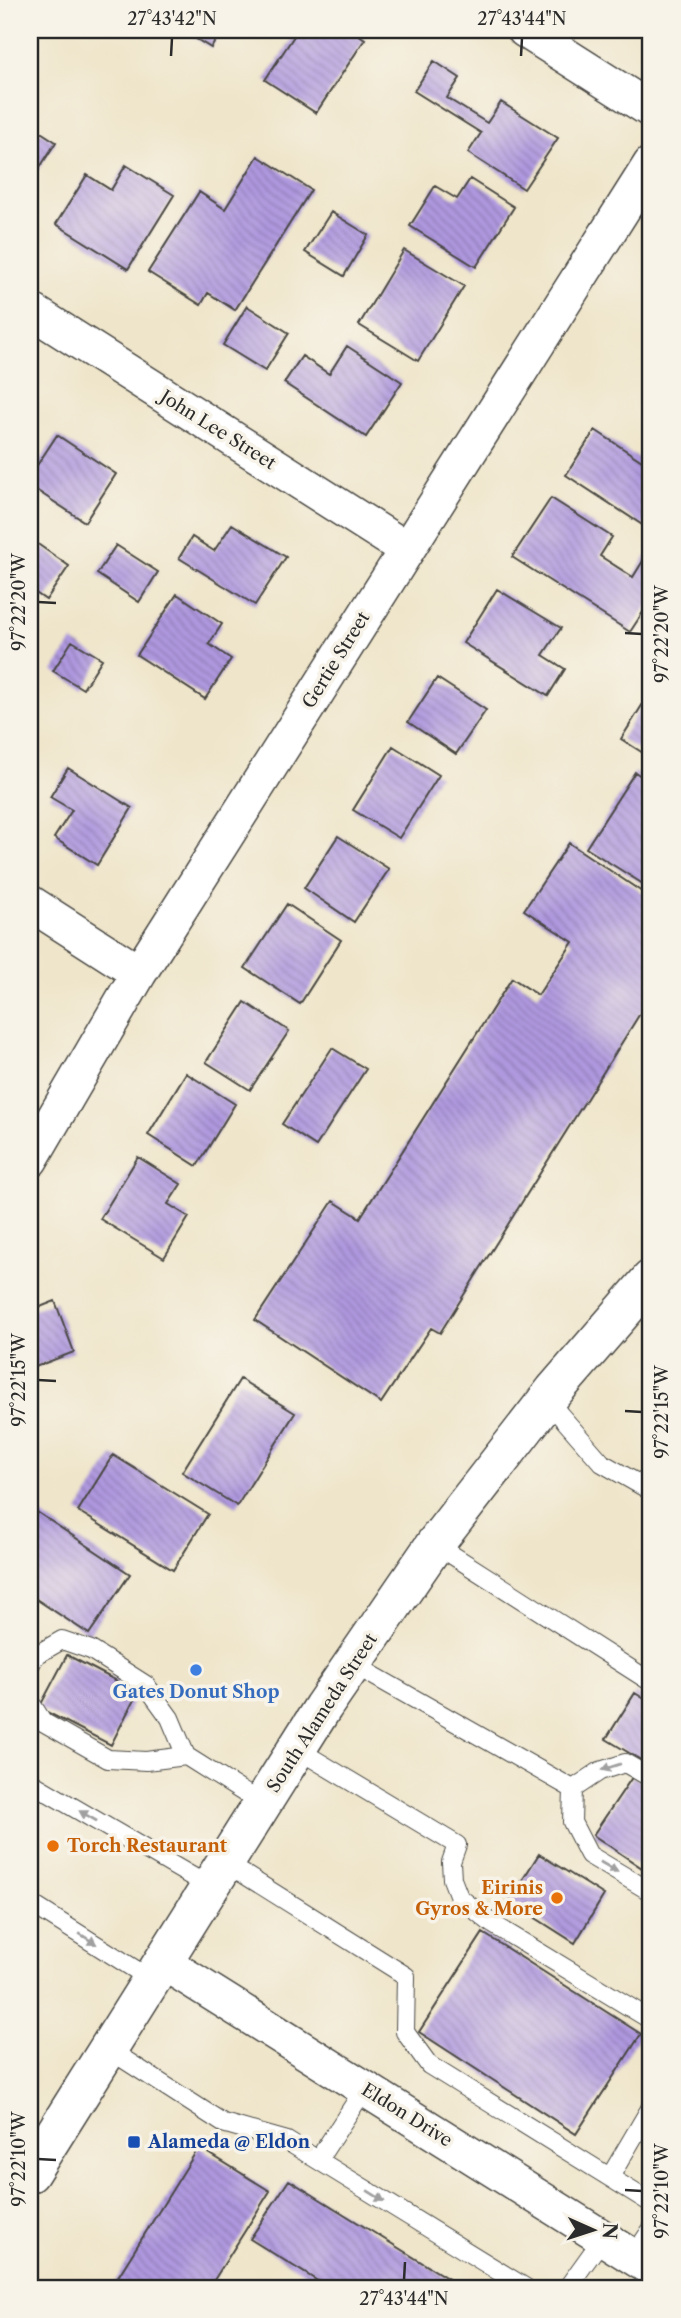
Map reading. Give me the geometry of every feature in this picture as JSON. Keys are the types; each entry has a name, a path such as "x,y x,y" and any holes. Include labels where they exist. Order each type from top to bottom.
{"main road":[{"name":"South Alameda Street","path":"30,2173 297,1749 435,1544 547,1400 651,1279"}],"street":[{"path":"525,30 651,110"},
{"name":"Gertie Street","path":"30,1160 139,973 651,164"},
{"name":"John Lee Street","path":"30,310 406,549"},
{"path":"30,903 139,973"},
{"name":"Eldon Drive","path":"158,1971 365,2088 603,2238 645,2252"}],"lane":[{"path":"547,1400 602,1463 651,1492"},
{"path":"435,1544 651,1682"},
{"path":"30,1665 36,1655 62,1640 91,1650 146,1685 170,1718 186,1756 262,1804"},
{"path":"353,1664 573,1789"},
{"path":"30,1702 36,1726 108,1759 146,1761 186,1756"},
{"path":"297,1749 457,1845 451,1862 452,1879 459,1897 491,1923 651,2020"},
{"path":"573,1789 600,1771 625,1763 651,1778"},
{"path":"30,1782 218,1875 406,1976 405,2032 429,2065 651,2203"},
{"path":"573,1789 572,1822 589,1855 651,1892"},
{"path":"30,1903 158,1971"},
{"path":"108,2049 223,2123 287,2141 526,2288"},
{"path":"318,2160 365,2088"},
{"path":"610,2177 651,2107"},
{"path":"567,2288 603,2238"}],"building":[{"path":"182,30 222,30 211,48"},
{"path":"298,30 352,30 365,39 316,113 265,80"},
{"path":"434,61 460,78 447,98 487,123 501,102 558,138 524,189 468,153 481,133 414,91"},
{"path":"30,125 56,142 30,183"},
{"path":"258,156 311,190 235,310 208,293 201,305 148,272 199,192 225,209"},
{"path":"126,165 174,195 128,269 56,224 87,175 111,190"},
{"path":"470,179 514,207 476,267 410,226 435,186 457,199"},
{"path":"331,212 368,235 344,276 305,252"},
{"path":"404,250 464,286 418,361 359,325"},
{"path":"247,306 289,333 265,371 223,345"},
{"path":"347,346 402,382 366,437 284,383 302,356 329,374"},
{"path":"595,430 651,467 651,515 644,526 566,475"},
{"path":"57,435 116,474 85,522 30,486 30,476"},
{"path":"551,498 612,537 600,556 633,577 646,556 651,559 651,600 630,632 512,557"},
{"path":"232,524 286,557 255,605 179,558 192,537 214,551"},
{"path":"32,540 69,566 46,600 30,589"},
{"path":"116,545 158,572 139,602 97,574"},
{"path":"497,589 561,628 543,655 565,669 548,696 463,643"},
{"path":"177,594 222,624 209,644 231,659 205,699 137,655"},
{"path":"72,641 102,659 83,689 53,671"},
{"path":"437,678 486,710 456,754 408,722"},
{"path":"651,691 651,758 621,739"},
{"path":"393,746 439,775 399,838 353,810"},
{"path":"68,768 132,808 97,865 54,838 72,810 50,797"},
{"path":"635,772 651,783 651,889 586,848"},
{"path":"338,836 389,869 354,922 304,888"},
{"path":"569,843 651,898 651,996 440,1333 431,1328 381,1403 255,1320 333,1201 360,1218 512,978 538,995 573,942 524,910"},
{"path":"287,904 341,940 300,1004 245,968"},
{"path":"245,1002 289,1031 250,1090 206,1062"},
{"path":"332,1048 366,1069 316,1146 282,1124"},
{"path":"186,1073 235,1104 197,1166 148,1135"},
{"path":"138,1157 181,1184 168,1204 189,1217 164,1258 100,1219"},
{"path":"55,1301 74,1352 30,1369 30,1311"},
{"path":"240,1379 295,1413 237,1506 182,1472"},
{"path":"113,1455 208,1514 173,1570 78,1511"},
{"path":"37,1512 130,1574 89,1634 30,1595 30,1522"},
{"path":"67,1655 138,1692 111,1745 39,1708"},
{"path":"635,1693 651,1703 651,1766 606,1739"},
{"path":"633,1776 651,1788 651,1874 593,1835"},
{"name":"Eirinis Gyros & More","path":"539,1854 604,1895 575,1943 509,1901"},
{"path":"483,1933 641,2034 576,2134 419,2032"},
{"path":"199,2147 270,2191 209,2288 111,2288"},
{"path":"289,2180 463,2288 329,2288 250,2239"}],"place":[{"name":"Gates Donut Shop","path":"196,1670"},
{"name":"Torch Restaurant","path":"53,1846"},
{"name":"Eirinis Gyros & More","path":"557,1898"},
{"name":"Alameda @ Eldon","path":"134,2142"}]}
